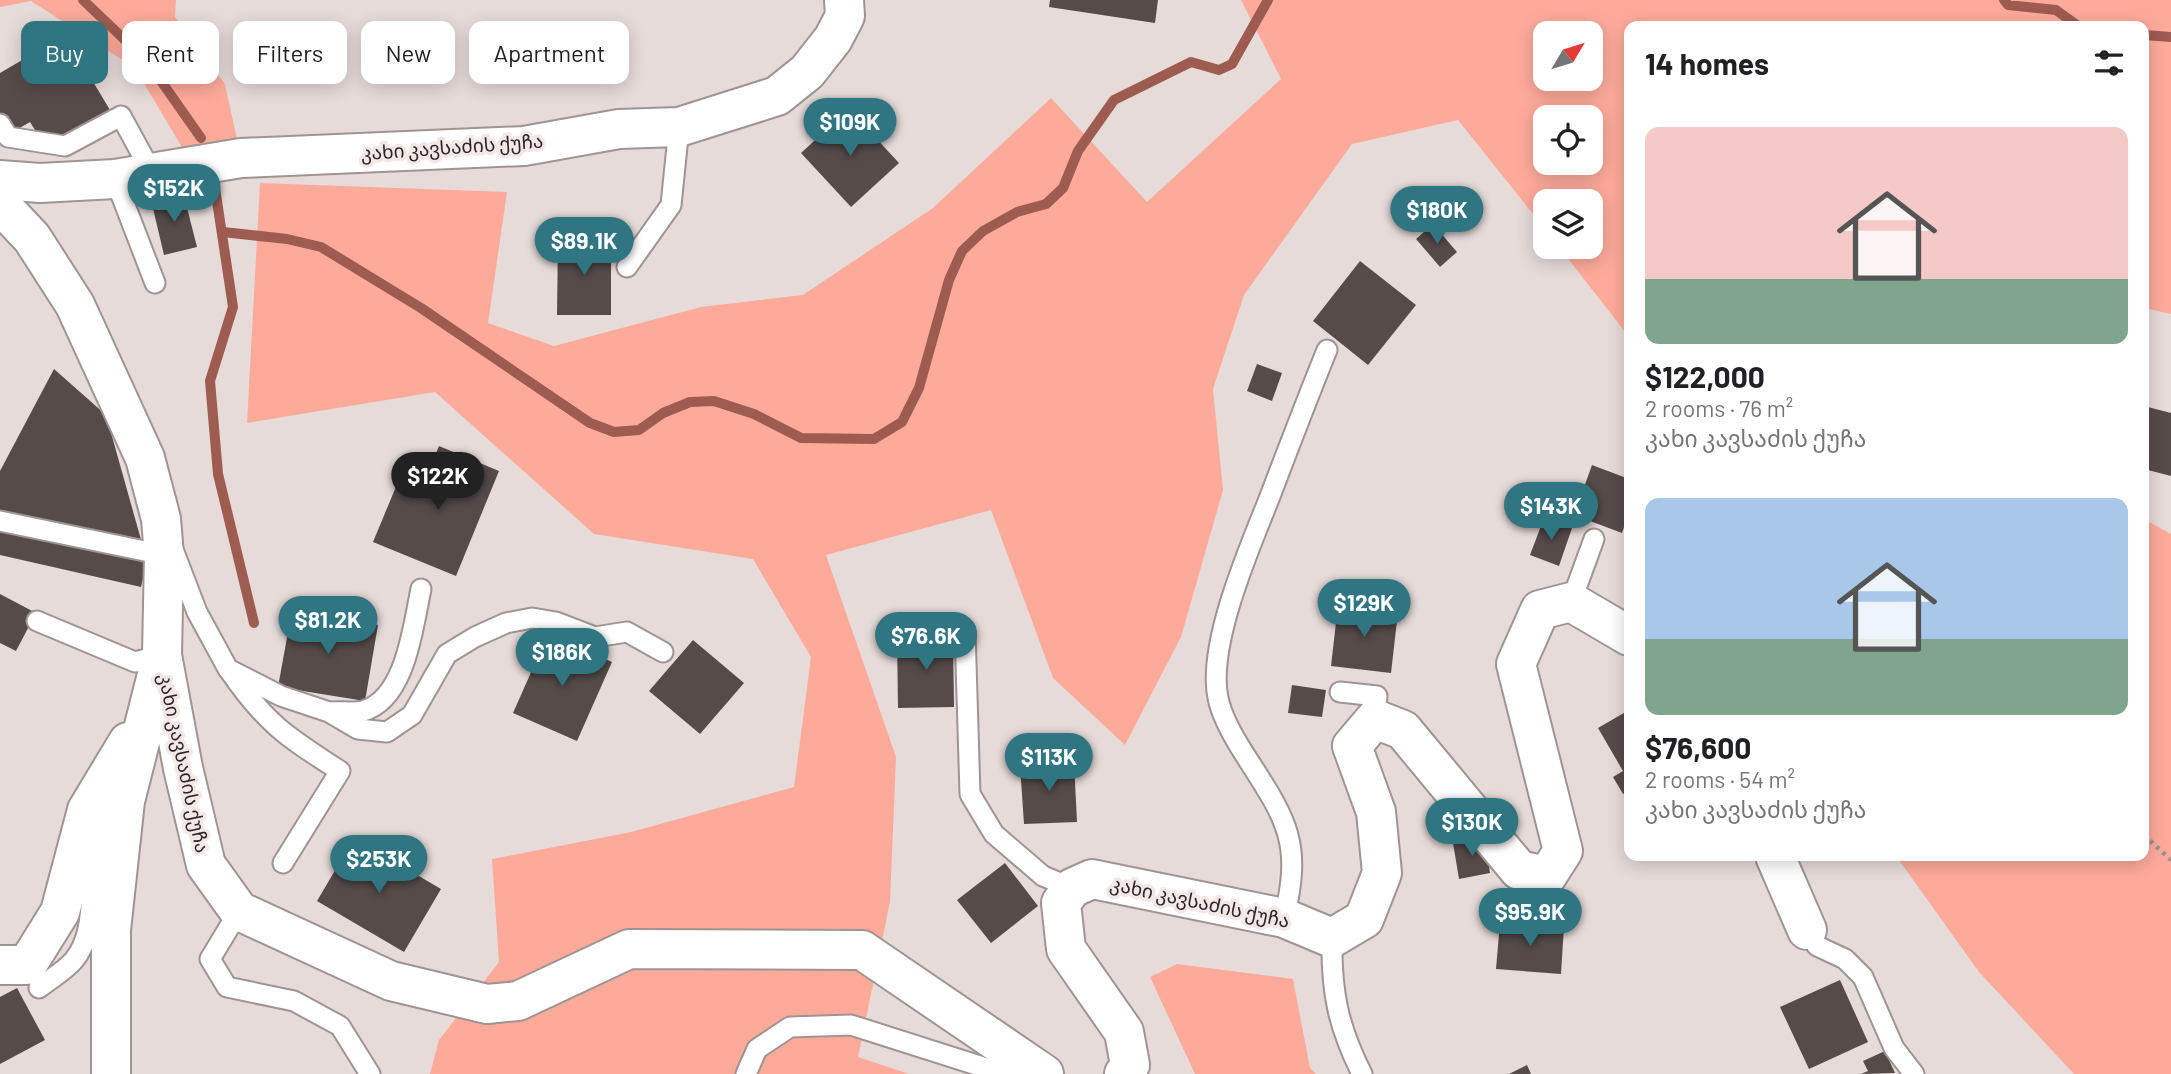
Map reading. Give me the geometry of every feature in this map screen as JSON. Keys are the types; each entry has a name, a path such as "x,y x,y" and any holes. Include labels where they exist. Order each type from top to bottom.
{"street":[{"name":"კახი კავსაძის ქუჩა","path":"0,180 40,183 115,179 241,158 524,146 619,129 679,127 777,96 807,72 833,38 845,16 844,0"},
{"name":"კახი კავსაძის ქუჩა","path":"0,204 32,238 75,305 145,458 163,537 162,655 183,768 206,865 239,911 391,981 487,1004 518,1001 629,949 862,950 1044,1074"},
{"path":"1332,938 1364,919 1382,873 1376,812 1352,746 1375,719 1403,730 1518,870 1547,876 1563,850 1516,664 1540,610 1571,602 1624,633"},
{"name":"კახი კავსაძის ქუჩა","path":"111,1074 111,930 125,801 162,655"},
{"name":"კახი კავსაძის ქუჩა","path":"0,965 27,965 60,912 87,810 152,702"},
{"path":"1777,861 1807,930"},
{"name":"კახი კავსაძის ქუჩა","path":"1072,888 1092,879 1284,918 1332,938"},
{"path":"1072,888 1061,903 1066,949 1124,1032 1130,1065 1124,1074"}],"lane":[{"path":"0,124 8,137 65,146 121,116 152,173"},
{"path":"627,267 671,205 679,127"},
{"path":"115,179 155,283"},
{"path":"1284,918 1293,881 1293,847 1279,811 1232,735 1218,697 1219,651 1235,585 1327,350"},
{"path":"0,521 163,537 197,612 228,669 251,703 278,731 340,771 283,863"},
{"path":"1571,602 1594,539"},
{"path":"329,712 364,711 394,688 404,664 421,589"},
{"path":"228,669 281,696 329,712 358,729 387,732 412,715 447,654 475,637 506,624 532,618 556,622 595,637 626,632 663,652"},
{"path":"37,621 135,662 162,655"},
{"path":"965,630 970,794 994,834 1043,876 1072,888"},
{"path":"1340,692 1377,696 1375,719"},
{"path":"39,988 75,960 87,930 96,855 106,823 125,801"},
{"path":"239,911 210,959 227,986 294,1001 340,1026 370,1074"},
{"path":"1807,930 1817,946 1845,959 1863,977 1894,1048 1914,1074"},
{"path":"1332,938 1331,983 1346,1041 1363,1074"},
{"path":"746,1074 757,1049 790,1027 851,1024 1005,1074"}],"path":[{"path":"2149,839 2171,859"}],"shaded area":[{"path":"0,0 176,0 175,17 178,21 122,21 122,60 108,51 108,21 62,21 31,1 0,7"},
{"path":"1241,0 2171,0 2171,314 2149,309 2149,21 1624,21 1624,331 1568,259 1603,259 1603,189 1533,189 1533,214 1458,120 1352,144 1244,295 1213,389 1223,490 1181,637 1125,745 1053,678 991,510 826,555 896,757 890,902 858,1057 909,1074 430,1074 439,1040 499,962 492,859 631,832 794,787 811,657 753,559 594,534 435,392 247,423 260,183 507,192 488,323 554,346 701,307 803,295 933,208 1051,98 1147,202 1281,79"},
{"path":"219,76 225,84 241,158 193,166 144,84 219,84"},
{"path":"2149,522 2171,534 2171,1074 2074,1074 1979,972 1900,861 2149,861"},
{"path":"1177,964 1293,979 1310,1068 1316,1074 1195,1074 1150,977"}],"building":[{"path":"1050,0 1158,0 1155,23 1049,7"},
{"path":"21,61 21,84 94,84 110,110 46,148 30,122 11,133 0,114 0,73"},
{"path":"849,109 899,163 851,207 801,153"},
{"path":"183,192 197,247 164,255 151,200"},
{"path":"1433,224 1457,252 1440,267 1416,239"},
{"path":"558,238 611,239 611,315 557,315"},
{"path":"1360,261 1416,305 1368,365 1313,321"},
{"path":"1257,364 1282,373 1272,401 1247,391"},
{"path":"54,369 106,415 147,561 141,587 0,555 0,471"},
{"path":"2149,407 2171,413 2171,476 2149,470"},
{"path":"439,446 499,471 456,576 373,542 400,477 422,487"},
{"path":"1592,465 1624,477 1622,533 1574,515"},
{"path":"1544,518 1572,528 1559,566 1530,555"},
{"path":"0,594 36,613 16,651 0,643"},
{"path":"1338,605 1398,612 1391,673 1331,666"},
{"path":"292,610 378,625 365,701 278,687"},
{"path":"548,634 612,662 577,741 513,713"},
{"path":"953,637 954,707 898,708 897,638"},
{"path":"693,640 744,683 700,734 649,691"},
{"path":"1292,685 1326,690 1322,717 1288,713"},
{"path":"1624,713 1623,794 1613,777 1623,771 1598,728"},
{"path":"1074,762 1077,822 1024,824 1020,765"},
{"path":"354,838 441,889 404,952 317,901"},
{"path":"1485,838 1490,873 1459,879 1453,843"},
{"path":"1005,863 1038,906 991,943 957,900"},
{"path":"1500,922 1564,926 1561,974 1496,969"},
{"path":"1840,980 1868,1042 1809,1069 1780,1007"},
{"path":"17,988 45,1040 0,1064 0,997"},
{"path":"1885,1051 1895,1073 1861,1074 1868,1071 1863,1061"},
{"path":"1527,1065 1531,1074 1509,1074"}],"waterway":[{"path":"83,0 147,61 201,138"},
{"path":"223,232 287,239 321,247 421,308 590,423 614,432 639,430 663,413 690,402 714,401 754,414 801,438 874,439 902,422 919,388 949,280 962,251 983,231 1017,212 1046,204 1063,188 1078,151 1114,100 1191,62 1219,70 1232,64 1268,0"},
{"path":"2004,0 2008,5 2056,10 2071,21"},
{"path":"2149,35 2171,37"},
{"path":"215,188 233,307 210,381 218,474 254,623"}]}
